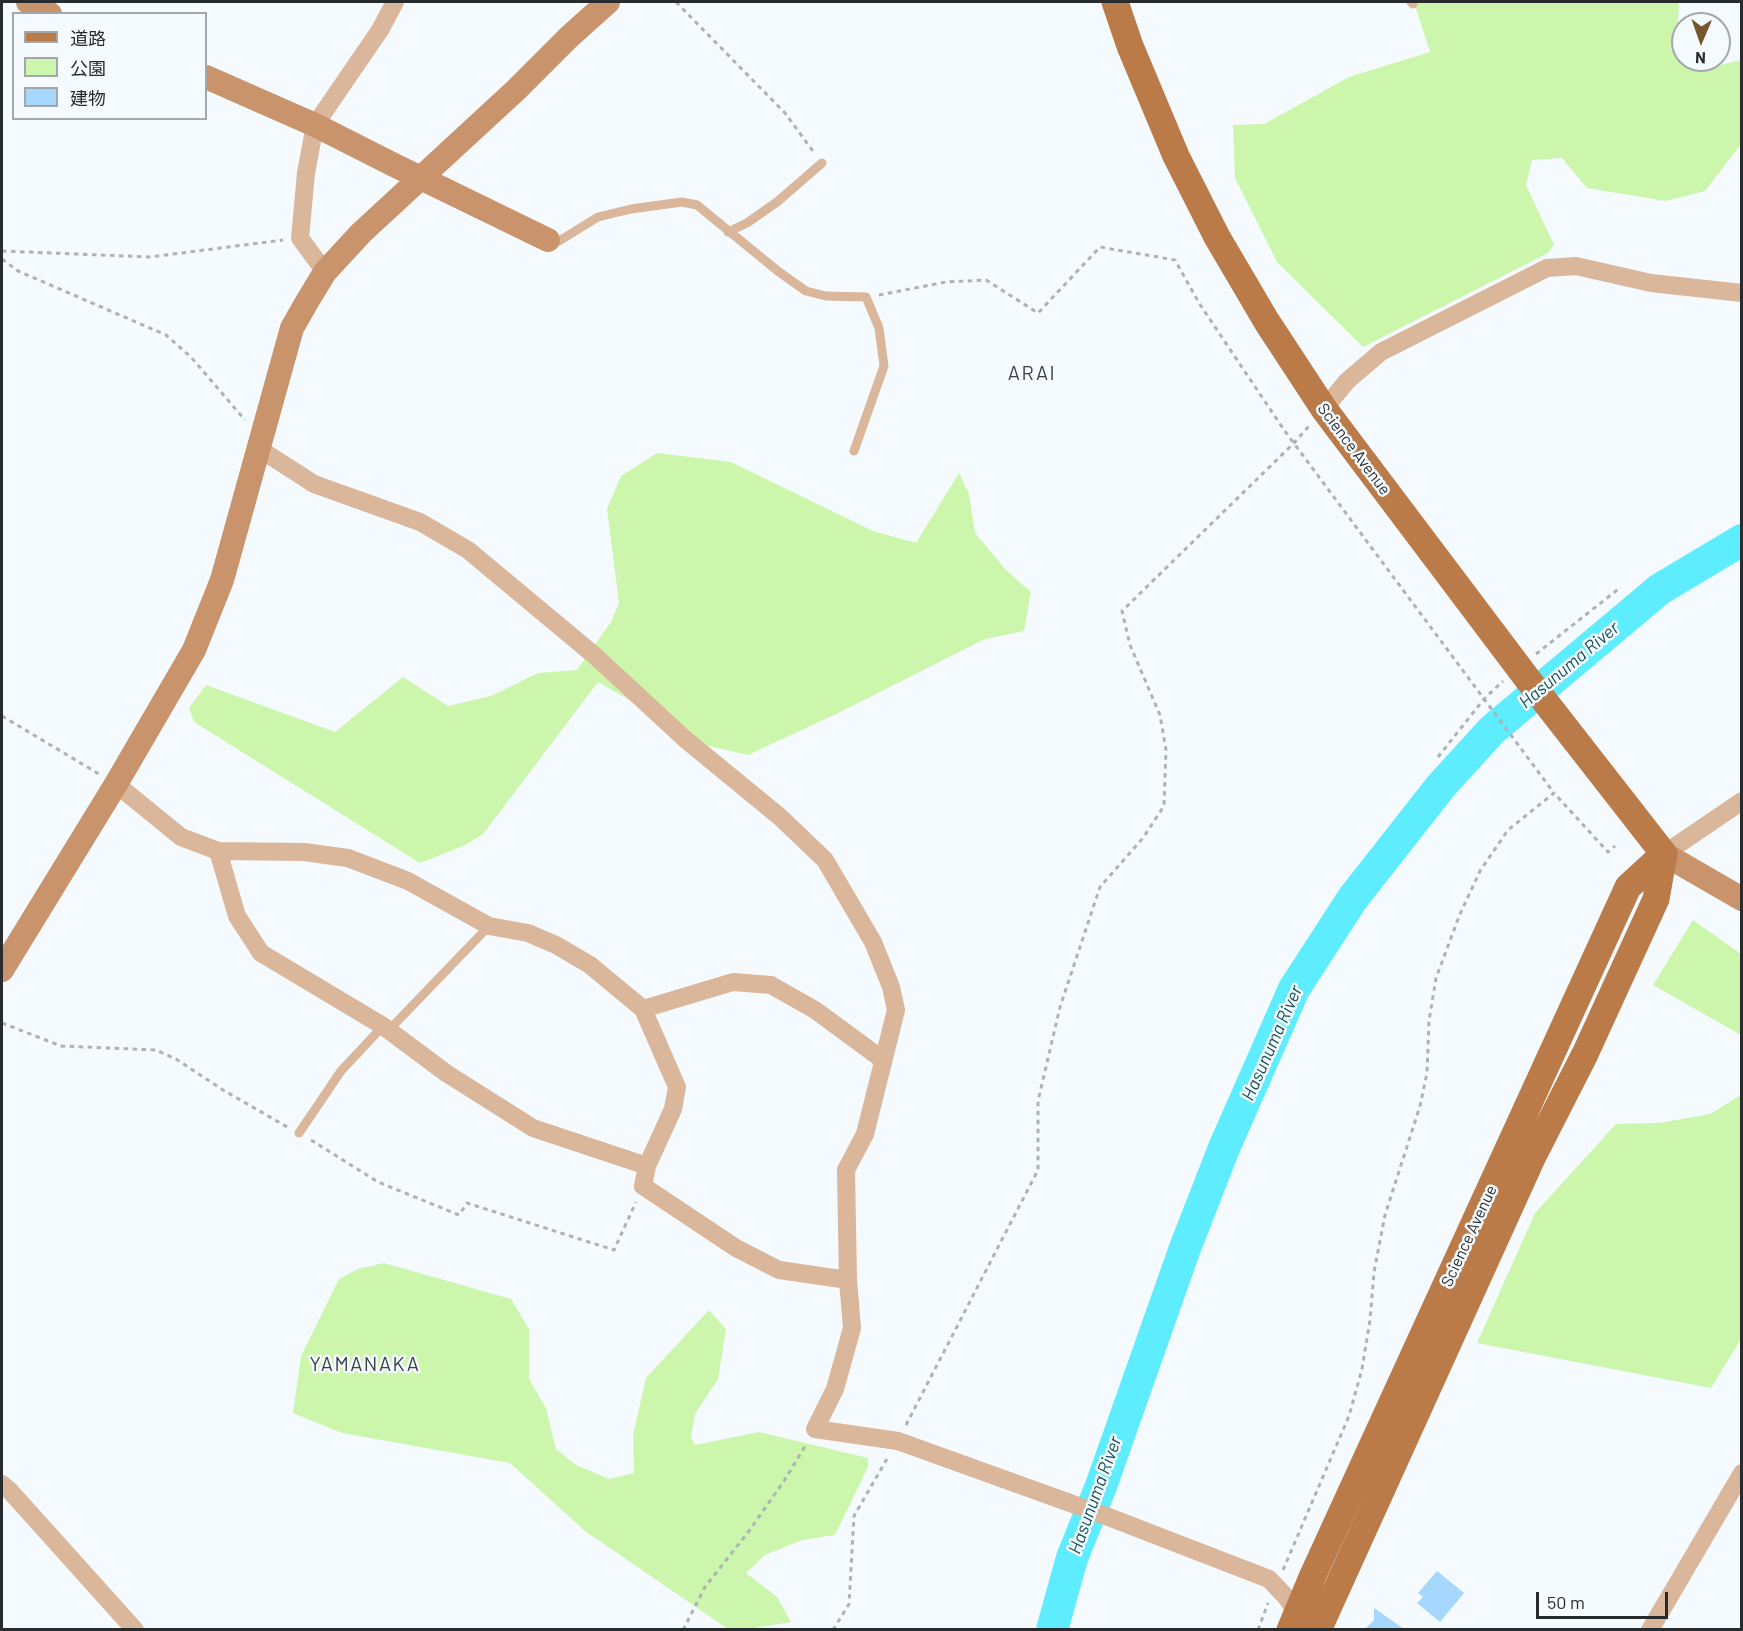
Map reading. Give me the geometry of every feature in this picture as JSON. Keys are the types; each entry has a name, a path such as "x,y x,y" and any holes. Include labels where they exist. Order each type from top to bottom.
{"main road":[{"name":"Science Avenue","path":"1115,2 1130,46 1176,156 1217,237 1267,322 1324,409 1524,674 1664,854 1656,899 1585,1054 1533,1156 1318,1629"},
{"name":"Science Avenue","path":"1298,1624 1628,887 1664,854"}],"street":[{"path":"28,2 46,12"},
{"path":"325,272 300,238 306,173 315,125 380,30 395,2"},
{"path":"2,970 116,784 194,650 222,580 292,328 325,272 361,233 608,2"},
{"path":"207,77 315,125 548,240"},
{"path":"1324,409 1347,381 1381,352 1547,268 1576,266 1651,283 1742,293"},
{"path":"260,444 314,484 420,522 468,550 594,655 685,739 780,817 825,860 873,942 891,987 896,1010 865,1134 846,1170 848,1280 852,1328 835,1389 815,1429 898,1441 1106,1516 1269,1579 1276,1585 1298,1624"},
{"path":"116,784 181,837 218,851 304,852 348,858 408,881 489,926 528,933 556,945 590,965 643,1009 677,1087 673,1109 646,1166 643,1186 736,1248 779,1270 848,1280"},
{"path":"1742,801 1664,854 1742,899"},
{"path":"218,851 237,916 261,953 386,1028 446,1073 533,1128 646,1166"},
{"path":"643,1009 733,982 771,985 815,1010 883,1060"},
{"path":"1650,1629 1735,1501 1742,1473"},
{"path":"2,1484 18,1499 129,1627"}],"lane":[{"path":"728,232 747,223 777,202 822,163"},
{"path":"548,240 559,241 598,217 631,209 682,202 697,205 728,232 806,291 826,296 866,297 879,327 885,366 854,451"},
{"path":"298,1133 341,1071 489,926"}],"path":[{"path":"676,2 785,113 822,163"},
{"path":"2,251 150,257 300,238"},
{"path":"866,297 946,282 986,280 1038,313 1100,247 1175,260 1199,303 1294,443 1523,749 1554,794 1608,852 1615,846"},
{"path":"2,259 18,271 166,335 191,357 215,384 260,444"},
{"path":"833,1629 849,1604 854,1516 898,1441 1038,1170 1038,1101 1060,1007 1100,887 1143,838 1164,806 1166,750 1160,715 1130,645 1122,611 1294,443"},
{"path":"1524,674 1587,611 1621,587"},
{"path":"1438,757 1484,699"},
{"path":"2,716 116,784"},
{"path":"1258,1629 1348,1416 1362,1369 1370,1320 1374,1272 1385,1215 1427,1073 1429,1022 1436,978 1460,914 1480,871 1508,830 1554,794"},
{"path":"2,1023 61,1046 156,1050 176,1059 223,1090 378,1182 459,1215 467,1203 615,1251 643,1186"},
{"path":"683,1629 705,1587 749,1531 784,1481 815,1429"}],"green space":[{"path":"1414,2 1679,2 1678,12 1671,12 1671,72 1731,72 1731,62 1741,60 1741,144 1705,191 1666,201 1587,188 1562,158 1532,160 1526,185 1554,245 1548,253 1363,347 1277,262 1235,178 1233,125 1264,124 1349,77 1430,52"},
{"path":"657,453 731,462 873,531 916,543 959,473 969,494 975,533 1006,570 1031,592 1024,631 985,639 838,713 748,755 709,746 598,682 483,834 463,846 420,863 194,722 189,708 206,685 335,732 403,677 448,706 491,696 538,673 577,670 611,622 619,603 607,509 621,476"},
{"path":"1693,920 1741,954 1741,1035 1653,985"},
{"path":"1741,1095 1741,1339 1711,1388 1477,1343 1535,1213 1616,1124 1659,1123 1710,1114"},
{"path":"384,1263 511,1299 529,1329 529,1379 546,1408 556,1449 576,1465 609,1479 634,1473 633,1435 646,1378 709,1310 726,1329 718,1379 695,1414 691,1437 695,1445 759,1432 868,1458 868,1467 835,1535 802,1540 765,1555 746,1573 777,1597 791,1622 748,1629 728,1629 585,1531 510,1463 342,1433 293,1413 301,1356 339,1279 358,1269"}],"building":[{"path":"1437,1571 1464,1593 1440,1622 1417,1603 1423,1597 1418,1593"},
{"path":"1374,1608 1404,1629 1365,1629 1374,1620"}],"waterway":[{"name":"Hasunuma River","path":"1052,1630 1072,1558 1101,1486 1185,1248 1224,1148 1294,989 1353,898 1441,786 1492,730 1660,589 1742,540"}],"district":[{"name":"ARAI","path":"1032,373"},
{"name":"YAMANAKA","path":"365,1364"}]}
